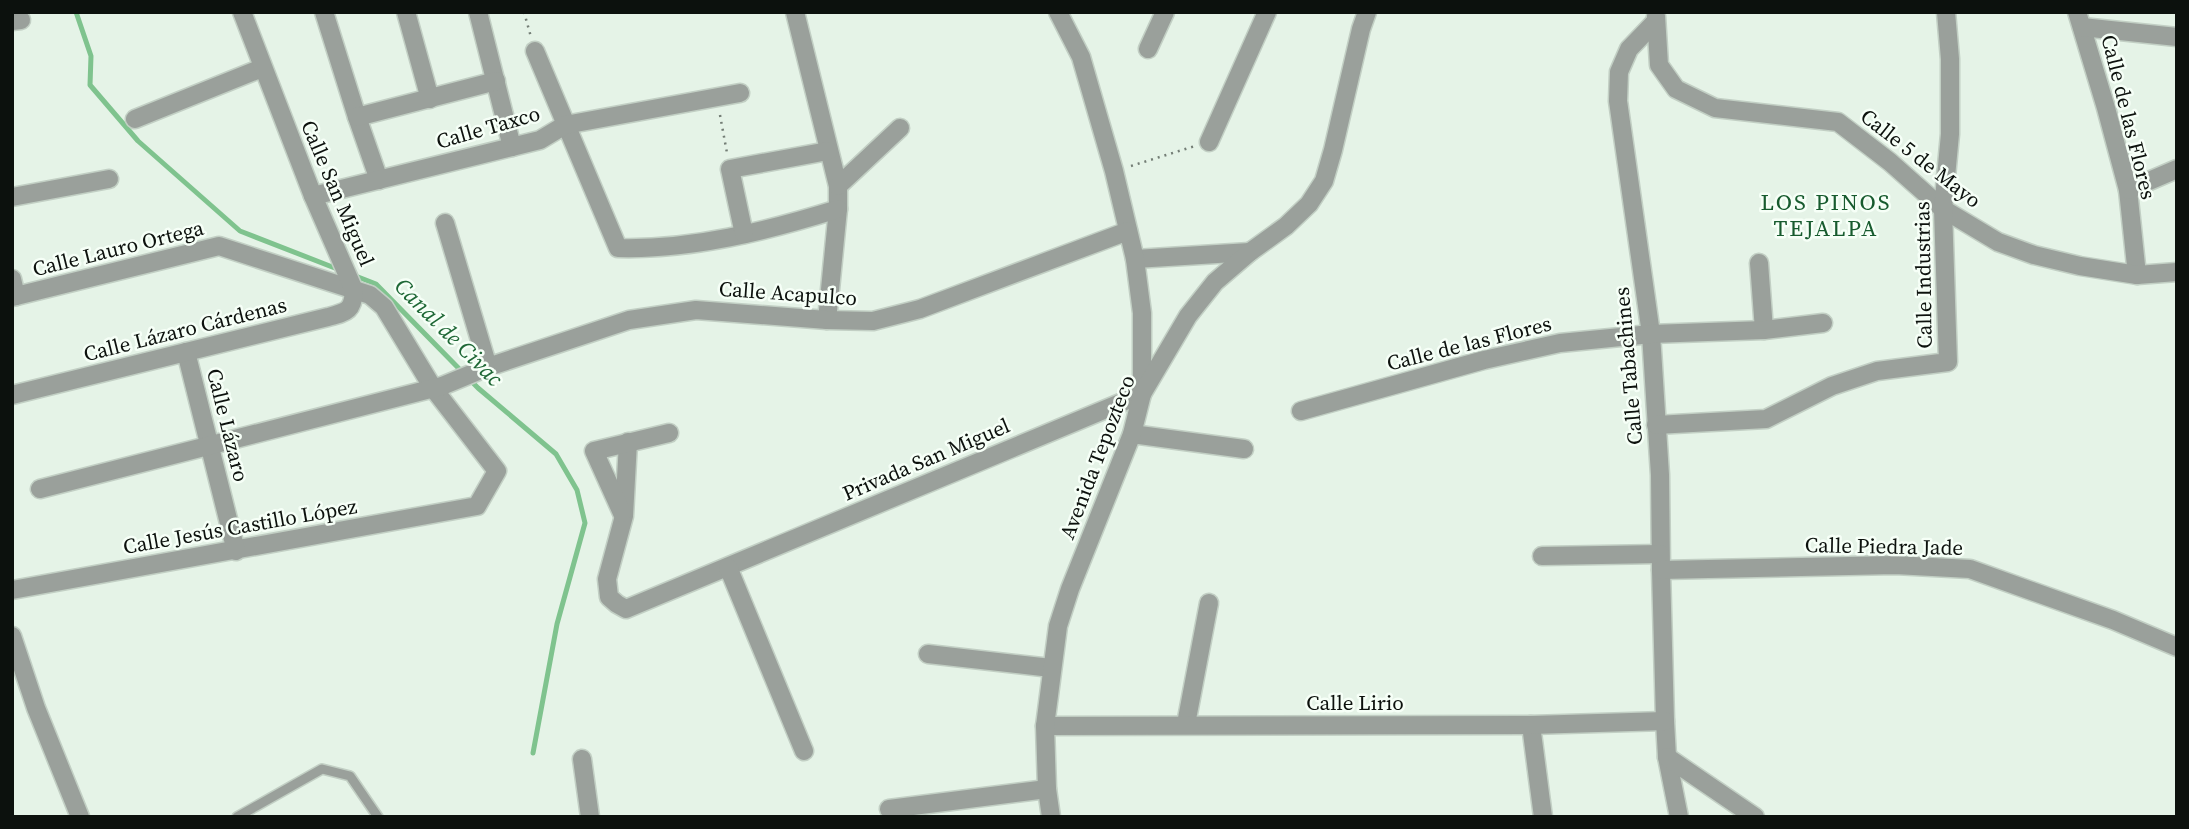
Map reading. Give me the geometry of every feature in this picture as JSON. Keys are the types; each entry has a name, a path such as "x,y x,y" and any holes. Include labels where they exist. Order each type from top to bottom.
{"street":[{"name":"Calle San Miguel","path":"242,12 313,196 352,285 384,307 497,471 477,506"},
{"path":"324,12 356,117 379,180"},
{"path":"406,12 430,99"},
{"path":"478,12 512,147"},
{"path":"795,12 838,186 827,320"},
{"path":"1058,12 1081,57 1114,171 1135,259 1142,313 1142,394"},
{"path":"1148,48 1165,12"},
{"path":"1209,142 1267,12"},
{"name":"Avenida Tepozteco","path":"1051,817 1047,789 1045,726 1058,626 1070,589 1132,434 1142,394 1188,316 1215,282 1250,251 1286,226 1309,204 1324,181 1367,12"},
{"name":"Calle Industrias","path":"1656,425 1766,419 1832,386 1877,371 1948,362 1943,209 1950,134 1950,59 1946,12"},
{"name":"Calle 5 de Mayo","path":"1656,17 1659,65 1676,89 1714,108 1838,122 1891,162 1943,209 1998,242 2034,255 2137,275 2177,272"},
{"name":"Calle Tabachines","path":"1656,17 1629,49 1619,72 1618,101 1651,334 1660,475 1660,562 1667,757 1679,817"},
{"path":"2079,20 2177,37"},
{"name":"Calle de las Flores","path":"2079,20 2128,190 2137,275"},
{"path":"535,51 618,248 652,248 744,234 791,224 838,209"},
{"path":"135,119 262,68"},
{"path":"356,117 496,81"},
{"name":"Calle Taxco","path":"313,196 540,140 565,125 740,93"},
{"path":"838,186 900,128"},
{"path":"744,234 730,169 828,151"},
{"path":"2128,190 2177,169"},
{"path":"12,197 109,179"},
{"path":"446,223 481,370"},
{"name":"Calle Acapulco","path":"40,489 437,387 629,320 696,310 873,321 920,309 1128,231"},
{"name":"Calle Lauro Ortega","path":"14,290 219,247 352,285"},
{"path":"1135,259 1250,251"},
{"path":"1759,263 1764,330"},
{"name":"Calle Lázaro Cárdenas","path":"12,395 345,312 353,303 352,285"},
{"name":"Calle de las Flores","path":"1301,411 1485,360 1560,343 1651,334 1764,330 1822,323"},
{"name":"Calle Lázaro","path":"186,352 236,551"},
{"name":"Privada San Miguel","path":"624,516 607,579 609,597 626,609 1142,394"},
{"path":"624,516 594,451 669,433"},
{"path":"1132,434 1244,449"},
{"path":"624,516 628,442"},
{"name":"Calle Jesús Castillo López","path":"12,590 477,506"},
{"name":"Calle Piedra Jade","path":"1542,556 1660,562 1895,565 1970,569 2177,647"},
{"path":"728,567 804,751"},
{"path":"1186,724 1209,603"},
{"path":"12,636 36,708 80,817"},
{"path":"928,654 1051,668"},
{"name":"Calle Lirio","path":"1045,726 1531,725 1665,721"},
{"path":"1531,725 1543,817"},
{"path":"1667,757 1755,817"},
{"path":"582,759 590,817"},
{"path":"889,810 1047,789"}],"lane":[{"path":"237,817 321,769 350,776 378,817"}],"path":[{"path":"524,12 535,51"},
{"path":"717,98 730,169"},
{"path":"1114,171 1209,142"}],"waterway":[{"name":"Canal de Civac","path":"76,12 91,56 90,85 138,141 240,231 340,270"},
{"name":"Canal de Civac","path":"353,275 376,284 478,388 556,454 577,490 585,523 557,624 533,753"}],"district":[{"name":"LOS PINOS TEJALPA","path":"1826,215"}]}
